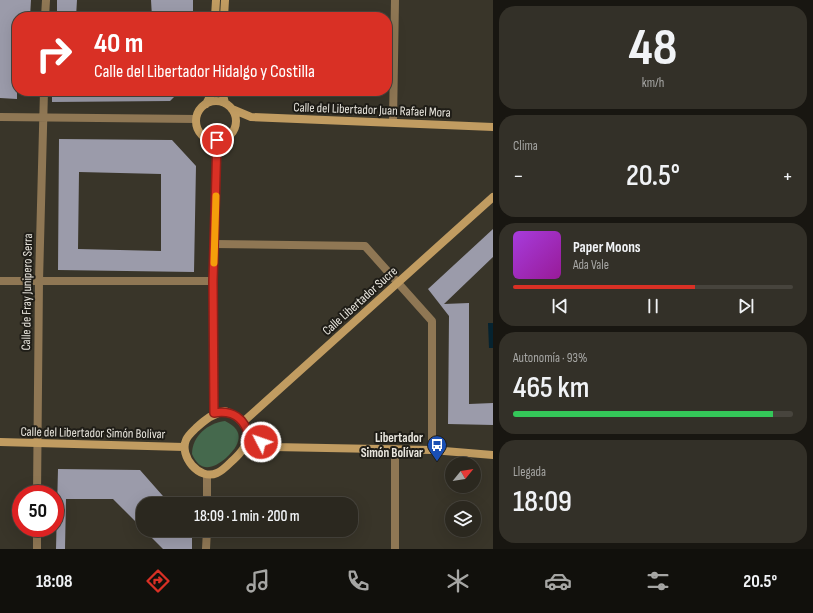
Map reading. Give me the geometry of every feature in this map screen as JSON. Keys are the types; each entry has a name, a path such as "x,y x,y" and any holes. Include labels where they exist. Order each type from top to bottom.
{"street":[{"path":"45,12 46,0"},
{"path":"216,0 216,12"},
{"path":"224,12 225,0"},
{"path":"393,122 394,0"},
{"name":"Calle de Fray Junipero Serra","path":"37,485 39,281 44,96"},
{"path":"210,96 206,104 198,113 196,119 200,132 204,137 217,140 228,136 241,121 251,117"},
{"path":"223,96 225,103"},
{"path":"206,104 215,101 225,103 232,109 236,121 234,128"},
{"name":"Calle del Libertador Juan Rafael Mora","path":"232,109 251,117 493,127"},
{"path":"0,117 196,119"},
{"path":"214,413 213,281 217,140"},
{"name":"Calle Libertador Sucre","path":"243,422 493,197"},
{"path":"214,244 365,246 432,321 432,450"},
{"path":"0,280 213,281"},
{"path":"249,437 241,452 216,474 207,474 197,470 189,462 184,447 189,434 214,413 225,411 235,415 243,422 249,437 273,447 432,450 493,454"},
{"name":"Calle del Libertador Simón Bolivar","path":"0,442 184,447"},
{"path":"395,549 396,449"},
{"path":"207,474 207,497"},
{"path":"37,537 37,549"},
{"path":"206,549 207,537"}],"green space":[{"path":"225,421 236,429 238,434 239,438 235,448 226,458 216,465 212,467 203,467 195,460 192,454 195,442 198,436 207,428 213,424"}],"water":[{"path":"488,323 493,323 493,348 489,348"}],"building":[{"path":"0,0 31,0 30,12 12,12 12,96 17,96 17,99 0,98"},
{"path":"57,0 77,0 76,12 57,12"},
{"path":"151,0 193,0 193,12 152,12"},
{"path":"52,96 175,96 170,101 52,102"},
{"path":"59,139 172,140 196,166 194,272 58,270","holes":["79,172 161,174 161,251 78,249"]},
{"path":"493,229 493,257 444,304 469,303 469,404 493,403 493,425 448,424 449,316 428,289"},
{"path":"58,469 140,470 164,497 136,497 136,522 113,499 66,499 65,549 56,549 56,537 64,537 64,485 58,485"},
{"path":"151,537 192,537 192,549 163,549"}],"slow traffic":[{"path":"214,263 216,196"}],"place":[{"name":"Libertador Simón Bolívar","path":"437,462"}],"route":[{"path":"217,140 213,281 214,413 225,411 235,415 243,422 249,437 261,442"}]}
